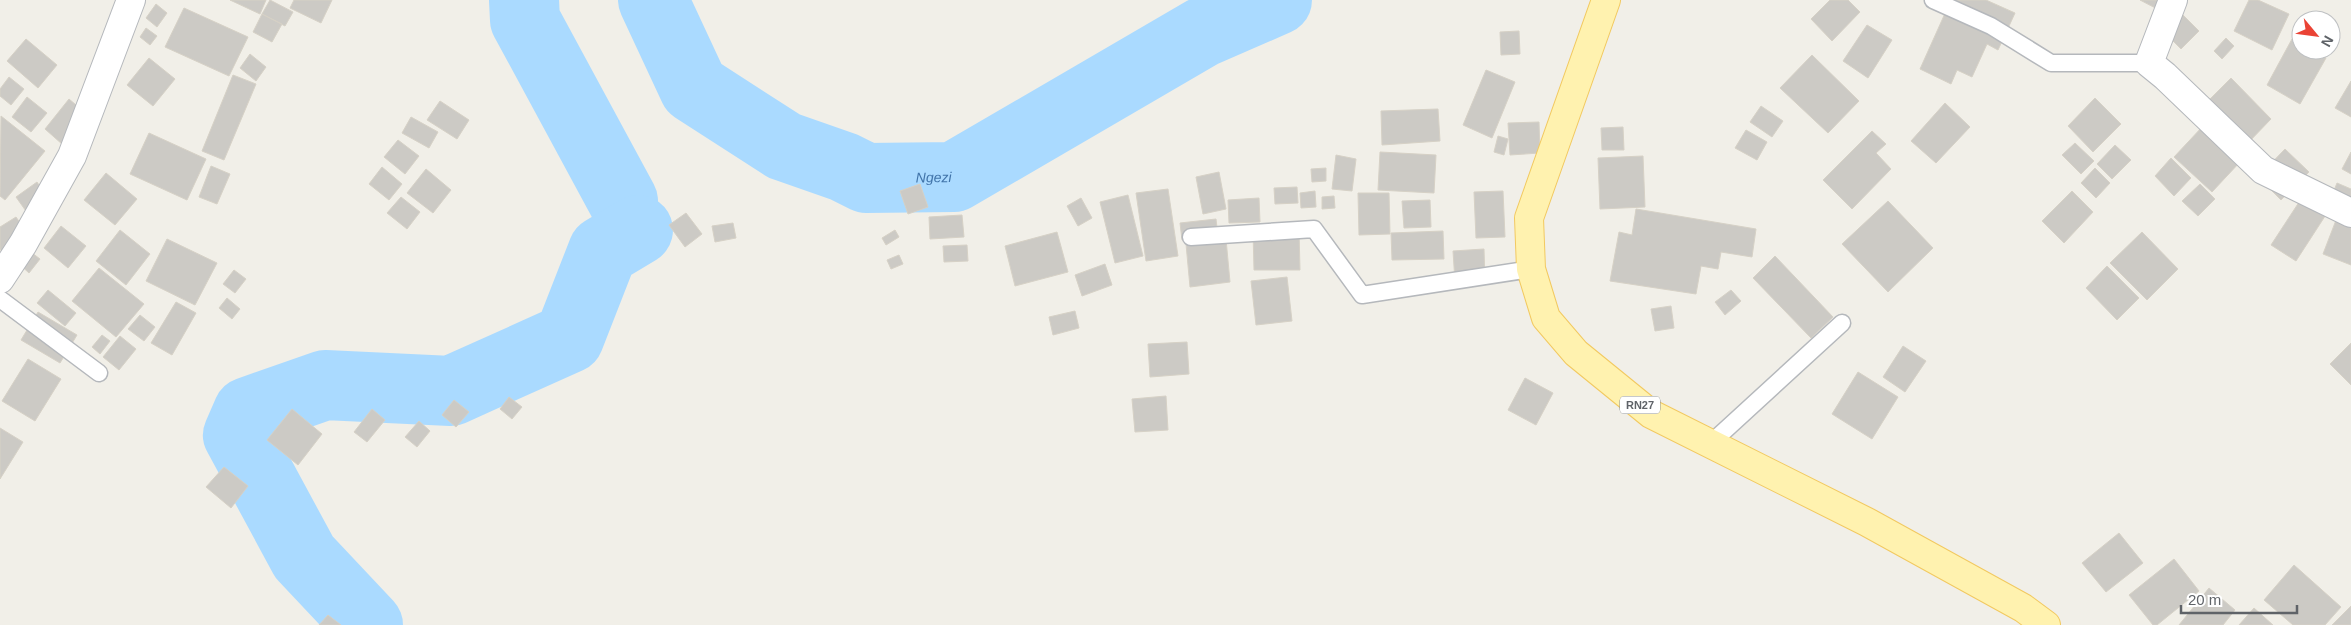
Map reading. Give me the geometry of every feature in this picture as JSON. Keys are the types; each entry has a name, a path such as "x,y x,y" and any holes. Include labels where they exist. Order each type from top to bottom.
{"main road":[{"name":"RN27","path":"1606,0 1529,218 1531,269 1546,318 1576,354 1650,414 1868,522 2023,608 2046,625"}],"street":[{"path":"0,279 23,244 72,156 131,0"},
{"path":"2173,0 2149,63 2263,170 2351,213"}],"lane":[{"path":"1933,0 1991,26 2051,63 2149,63"},
{"path":"1191,238 1314,229 1362,295 1531,269"},
{"path":"0,299 99,373"},
{"path":"1710,444 1842,323"}],"building":[{"path":"230,0 266,0 260,14"},
{"path":"270,0 293,12 285,26 262,14"},
{"path":"294,0 332,0 321,23 290,8"},
{"path":"1830,0 1848,0 1860,12 1832,41 1811,19"},
{"path":"1951,0 1986,0 2015,13 1998,50 1987,44 1972,77 1957,70 1951,84 1920,69"},
{"path":"2140,0 2170,0 2163,12"},
{"path":"2249,0 2258,0 2289,14 2272,50 2234,31"},
{"path":"156,4 167,13 157,27 146,18"},
{"path":"184,8 248,37 229,76 165,47"},
{"path":"262,14 282,24 272,42 253,32"},
{"path":"2182,14 2199,31 2181,49 2164,32"},
{"path":"1867,25 1892,40 1868,78 1843,61"},
{"path":"146,28 157,36 150,45 140,37"},
{"path":"1519,31 1520,54 1501,55 1500,32"},
{"path":"2226,38 2234,46 2222,59 2214,51"},
{"path":"26,39 57,65 38,88 7,61"},
{"path":"2291,41 2291,60 2325,60 2300,104 2267,85"},
{"path":"250,54 266,67 256,81 240,68"},
{"path":"1812,55 1859,101 1828,133 1780,88"},
{"path":"149,58 175,79 153,106 127,85"},
{"path":"1486,70 1515,82 1492,138 1463,125"},
{"path":"233,75 256,84 224,160 202,151"},
{"path":"9,77 24,89 11,105 0,96 0,89"},
{"path":"2231,78 2271,119 2246,145 2205,104"},
{"path":"2351,81 2351,117 2335,108"},
{"path":"27,97 47,113 31,132 12,117"},
{"path":"2095,98 2121,124 2093,152 2068,126"},
{"path":"69,99 96,122 71,152 45,129"},
{"path":"440,101 469,120 457,139 427,120"},
{"path":"1945,103 1970,127 1936,163 1911,141"},
{"path":"1761,106 1783,121 1772,137 1750,122"},
{"path":"1438,109 1440,141 1382,145 1381,111"},
{"path":"1,116 45,151 5,200 0,196"},
{"path":"411,117 438,132 429,148 402,133"},
{"path":"1539,122 1540,153 1510,155 1508,123"},
{"path":"2203,126 2240,162 2212,192 2174,157"},
{"path":"1623,127 1624,150 1602,150 1601,128"},
{"path":"1746,130 1767,142 1757,160 1735,148"},
{"path":"1872,131 1886,144 1876,153 1891,169 1852,209 1823,180"},
{"path":"149,133 206,159 187,200 130,174"},
{"path":"1498,136 1508,139 1504,155 1494,152"},
{"path":"398,140 419,156 405,174 384,157"},
{"path":"2075,143 2094,161 2081,174 2062,155"},
{"path":"2115,145 2131,160 2112,179 2097,164"},
{"path":"2285,149 2309,172 2281,200 2258,177"},
{"path":"1380,152 1436,155 1434,193 1378,190"},
{"path":"2351,152 2351,174 2342,169"},
{"path":"1336,155 1356,159 1352,191 1332,189"},
{"path":"1643,156 1645,207 1600,209 1598,158"},
{"path":"2171,158 2191,178 2174,196 2155,176"},
{"path":"211,166 230,174 217,204 199,197"},
{"path":"382,167 402,184 389,200 369,184"},
{"path":"1326,168 1326,181 1312,182 1311,169"},
{"path":"2095,168 2110,183 2096,198 2081,183"},
{"path":"426,169 451,190 433,213 407,193"},
{"path":"1219,172 1226,209 1203,214 1196,177"},
{"path":"106,173 137,199 115,225 84,200"},
{"path":"37,182 54,208 33,221 16,197"},
{"path":"2337,183 2351,189 2351,212 2329,203"},
{"path":"920,184 928,207 908,214 900,191"},
{"path":"2200,184 2215,199 2198,216 2182,201"},
{"path":"1297,187 1298,203 1275,204 1274,188"},
{"path":"1168,189 1178,256 1146,261 1136,193"},
{"path":"1315,191 1316,207 1301,208 1300,193"},
{"path":"1503,191 1505,237 1476,238 1474,192"},
{"path":"2072,191 2093,212 2064,243 2042,221"},
{"path":"1358,193 1389,193 1390,234 1359,235"},
{"path":"2305,193 2329,210 2296,261 2271,245"},
{"path":"1128,195 1143,256 1115,263 1100,202"},
{"path":"1334,196 1335,208 1322,209 1322,197"},
{"path":"401,197 420,212 407,229 387,213"},
{"path":"1081,198 1092,218 1078,226 1067,206"},
{"path":"1259,198 1260,222 1229,223 1228,200"},
{"path":"1430,200 1431,227 1404,228 1402,201"},
{"path":"1888,201 1933,248 1888,292 1842,244"},
{"path":"1636,209 1756,229 1752,257 1721,252 1718,269 1701,266 1696,294 1610,281 1619,232 1632,235"},
{"path":"686,213 702,234 685,247 669,225"},
{"path":"962,215 964,237 930,239 929,217"},
{"path":"2338,215 2351,220 2351,265 2323,254"},
{"path":"16,217 31,239 5,256 0,249 0,227"},
{"path":"1216,219 1218,236 1182,240 1180,223"},
{"path":"733,223 736,238 715,242 712,226"},
{"path":"61,226 86,246 68,268 44,248"},
{"path":"120,230 150,254 126,285 96,261"},
{"path":"895,230 899,237 886,245 882,238"},
{"path":"1299,230 1300,270 1254,270 1253,231"},
{"path":"1443,231 1444,259 1392,260 1391,233"},
{"path":"1057,232 1068,272 1015,286 1005,246"},
{"path":"2142,232 2178,269 2147,300 2110,263"},
{"path":"167,239 217,263 195,305 146,281"},
{"path":"1226,239 1230,282 1190,287 1186,244"},
{"path":"967,245 968,261 944,262 943,246"},
{"path":"27,249 40,259 29,273 17,262"},
{"path":"1484,249 1485,281 1455,282 1453,251"},
{"path":"899,255 903,264 891,269 887,260"},
{"path":"1775,256 1833,317 1811,338 1753,278"},
{"path":"1105,264 1112,285 1082,296 1075,275"},
{"path":"2107,266 2139,298 2117,320 2086,288"},
{"path":"99,268 144,304 116,337 72,301"},
{"path":"234,270 246,279 235,293 223,284"},
{"path":"1287,277 1292,321 1256,325 1251,281"},
{"path":"48,290 76,313 65,326 37,303"},
{"path":"1731,290 1741,301 1725,315 1715,302"},
{"path":"227,298 240,309 232,319 219,308"},
{"path":"176,302 196,313 172,355 151,343"},
{"path":"1671,306 1674,328 1655,331 1651,309"},
{"path":"1075,311 1079,328 1053,335 1049,317"},
{"path":"38,312 77,335 60,363 21,340"},
{"path":"140,315 155,327 144,341 128,329"},
{"path":"102,335 110,341 100,354 92,347"},
{"path":"120,336 136,349 119,370 103,357"},
{"path":"1187,342 1189,374 1150,377 1148,344"},
{"path":"2351,343 2351,385 2330,364"},
{"path":"1903,346 1926,361 1905,392 1883,377"},
{"path":"28,359 61,379 35,421 2,401"},
{"path":"1858,372 1898,397 1872,439 1832,414"},
{"path":"1525,378 1553,393 1536,425 1508,410"},
{"path":"1166,396 1168,430 1135,432 1132,399"},
{"path":"509,397 522,407 512,419 500,409"},
{"path":"454,400 469,412 456,427 442,415"},
{"path":"292,409 322,434 298,465 267,440"},
{"path":"372,409 385,420 367,442 354,432"},
{"path":"419,421 430,431 417,447 405,437"},
{"path":"0,428 23,442 0,479"},
{"path":"224,467 248,486 231,508 206,487"},
{"path":"2119,533 2143,563 2106,592 2082,563"},
{"path":"2174,559 2199,591 2157,625 2153,625 2129,595"},
{"path":"2294,565 2341,607 2325,625 2293,625 2264,600"},
{"path":"2209,588 2235,610 2223,625 2179,625"},
{"path":"2351,606 2351,625 2332,625"},
{"path":"2254,608 2273,625 2239,625"},
{"path":"328,615 341,625 319,625"}],"waterway":[{"path":"524,0 525,20 623,201"},
{"name":"Ngezi","path":"653,0 694,88 784,146 844,167 866,178 954,177 1203,32 1277,0"},
{"path":"368,625 304,557 238,435 248,412 325,385 451,391 569,338 603,251 638,230"}]}
